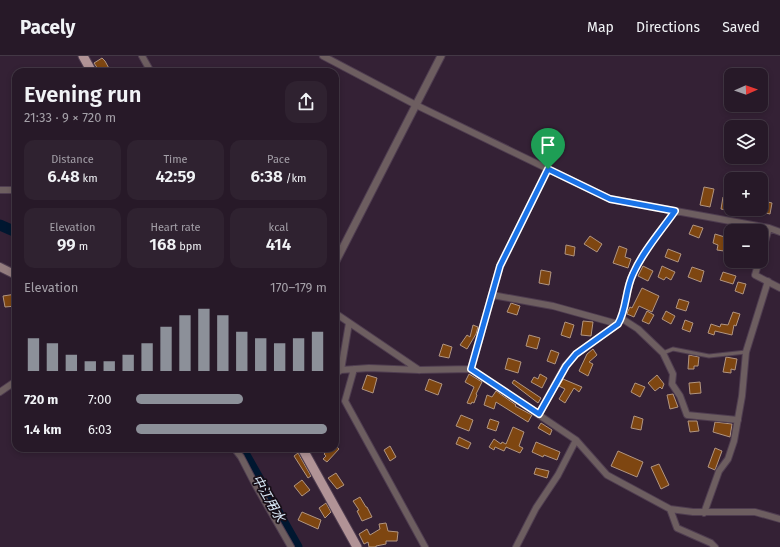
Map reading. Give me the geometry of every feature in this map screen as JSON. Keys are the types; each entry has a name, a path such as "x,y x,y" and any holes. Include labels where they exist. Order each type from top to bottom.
{"main road":[{"path":"85,57 90,68"},
{"path":"0,267 12,273"},
{"path":"304,452 357,547"}],"street":[{"path":"142,56 149,68"},
{"path":"323,56 416,104 610,199 740,224 769,228 780,232"},
{"path":"339,255 441,56"},
{"path":"471,369 500,266 548,169"},
{"path":"0,190 12,190"},
{"path":"539,414 566,366 576,354 618,324 622,318 628,286 633,273 646,251 675,211"},
{"path":"756,268 754,275 780,288"},
{"path":"704,513 720,471 728,459 734,441 746,352 768,282"},
{"path":"492,295 553,306 618,324"},
{"path":"339,316 419,370"},
{"path":"622,318 642,333 663,353 673,374 672,384 680,396 687,415 738,420"},
{"path":"339,368 349,323"},
{"path":"354,369 344,401 425,547"},
{"path":"339,372 354,369 471,369 576,440 607,475 670,509 704,513 756,512 780,519"},
{"path":"0,392 12,384"},
{"path":"516,547 536,508 558,475 576,440"},
{"path":"237,452 291,547"},
{"path":"670,509 676,528 711,543 715,547"}],"lane":[{"path":"663,353 673,349 709,356 746,352"}],"building":[{"path":"102,58 109,68 97,68 94,63"},
{"path":"704,187 714,189 710,207 700,205"},
{"path":"723,197 724,197 724,210 721,209"},
{"path":"768,202 772,203 770,214 768,214"},
{"path":"693,225 703,228 699,238 689,234"},
{"path":"715,234 724,237 724,251 717,250 718,245 713,243"},
{"path":"590,236 602,244 597,252 584,244"},
{"path":"566,245 575,247 574,256 565,254"},
{"path":"619,246 627,249 625,257 631,259 628,268 613,263"},
{"path":"668,249 681,254 678,262 665,257"},
{"path":"643,266 653,271 648,281 638,276"},
{"path":"662,266 675,272 671,280 666,277 664,280 658,277"},
{"path":"692,267 704,271 701,282 688,277"},
{"path":"541,270 551,272 549,285 539,283"},
{"path":"723,272 736,276 733,284 720,280"},
{"path":"738,282 746,284 743,294 735,291"},
{"path":"642,288 659,296 652,312 639,306 634,317 627,314 630,307 632,308"},
{"path":"12,295 12,306 5,307 3,296"},
{"path":"679,299 689,302 686,311 676,308"},
{"path":"511,303 520,306 517,315 507,312"},
{"path":"647,311 654,315 649,324 642,321"},
{"path":"666,311 675,316 671,324 662,319"},
{"path":"733,312 740,314 736,326 734,325 732,335 715,331 714,335 708,333 711,324 720,327 721,324 728,325"},
{"path":"685,320 693,323 690,332 682,329"},
{"path":"583,321 593,322 591,336 581,335"},
{"path":"565,322 574,325 570,338 561,335"},
{"path":"473,325 478,327 476,334 467,349 460,345 467,335 470,337"},
{"path":"529,335 540,338 537,349 526,346"},
{"path":"443,344 452,347 449,358 439,356"},
{"path":"593,349 597,355 589,362 593,364 588,376 579,371 587,354"},
{"path":"551,350 559,353 555,364 547,361"},
{"path":"689,355 699,357 698,366 694,366 694,369 688,369"},
{"path":"726,357 737,359 735,370 731,369 731,373 723,372"},
{"path":"508,358 521,362 518,373 505,369"},
{"path":"469,374 482,382 476,394 474,403 472,402 471,404 467,403 474,387 465,382"},
{"path":"540,374 547,378 542,388 531,382 534,377 538,379"},
{"path":"367,375 377,378 373,393 362,389"},
{"path":"657,375 664,384 662,389 660,387 655,391 648,383"},
{"path":"429,379 442,384 438,395 425,390"},
{"path":"563,379 582,387 579,392 574,388 565,403 559,399 565,389 559,386"},
{"path":"514,380 541,398 538,403 512,383"},
{"path":"700,382 701,393 690,394 689,383"},
{"path":"635,383 645,387 640,397 631,392"},
{"path":"496,391 516,405 515,406 532,415 528,422 496,402 494,409 484,405 487,395 492,397"},
{"path":"673,394 678,407 670,409 667,395"},
{"path":"461,415 473,420 469,431 456,426"},
{"path":"634,416 643,419 641,430 631,428"},
{"path":"490,419 499,422 496,431 487,428"},
{"path":"688,421 697,421 699,431 690,432"},
{"path":"715,422 732,424 730,437 713,432"},
{"path":"541,423 552,430 550,435 538,428"},
{"path":"513,427 524,432 519,446 523,448 520,453 506,447 504,451 495,447 494,450 489,447 494,439 501,444 502,442 506,444"},
{"path":"459,437 471,443 468,449 456,444"},
{"path":"536,442 560,452 557,460 544,455 543,457 532,452"},
{"path":"390,446 396,457 390,461 384,450"},
{"path":"715,448 722,451 715,470 708,467"},
{"path":"618,451 643,462 637,477 611,466"},
{"path":"326,452 336,452 327,462 323,459 326,456 324,454"},
{"path":"298,453 311,476 308,478 294,456"},
{"path":"659,464 669,485 661,489 651,467"},
{"path":"536,468 549,471 547,478 534,474"},
{"path":"336,473 344,485 337,489 328,478"},
{"path":"302,480 310,490 302,496 294,486"},
{"path":"360,497 372,517 362,521 357,511 359,510 353,501"},
{"path":"326,503 331,512 325,518 319,508"},
{"path":"302,512 321,520 318,529 298,520"},
{"path":"386,523 388,531 398,532 397,541 386,541 386,544 376,547 369,547 368,542 364,544 359,534 367,529 370,535 380,529 379,524"}],"waterway":[{"name":"中江用水","path":"0,225 12,230"},
{"name":"中江用水","path":"243,452 297,547"}],"route":[{"path":"548,169 610,199 675,211 646,251 633,273 628,286 622,318 618,324 576,354 566,366 539,414 471,369 500,266 548,169"}]}
